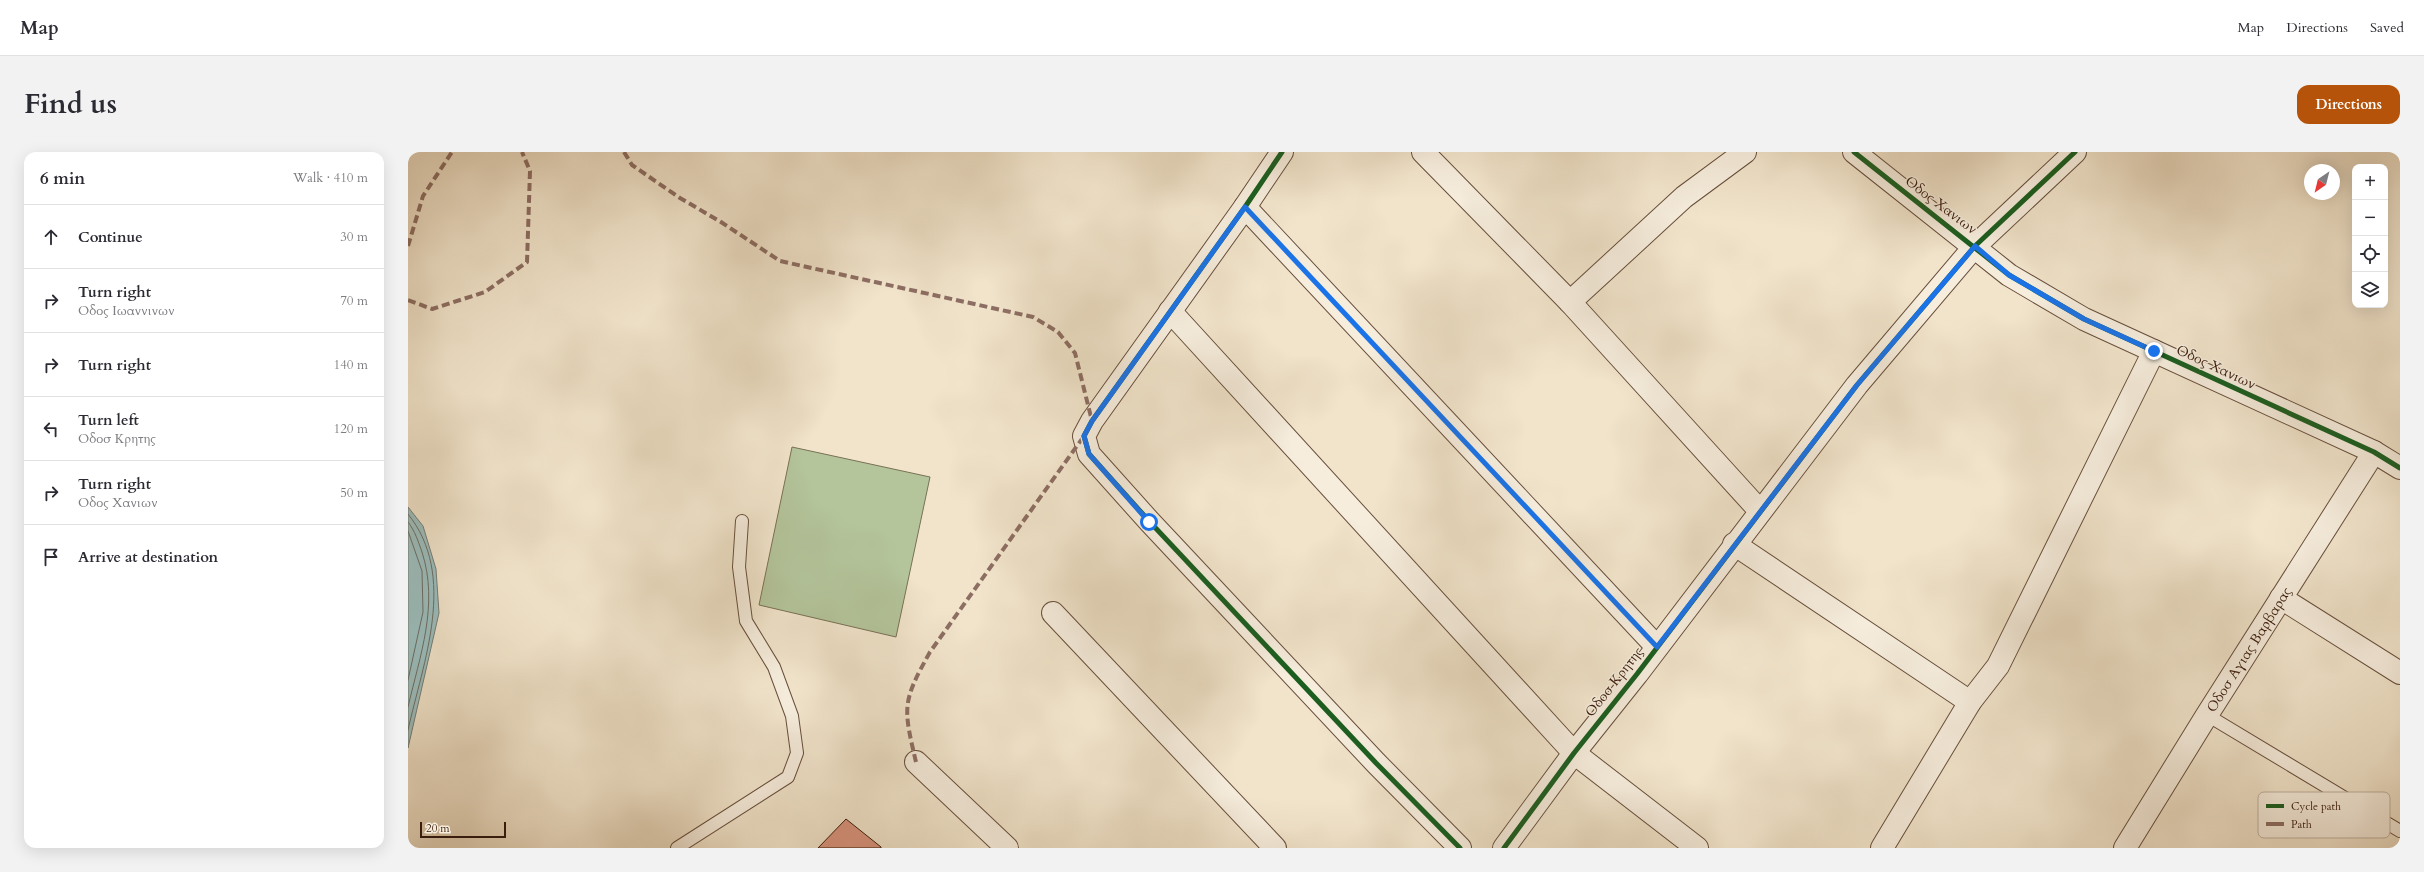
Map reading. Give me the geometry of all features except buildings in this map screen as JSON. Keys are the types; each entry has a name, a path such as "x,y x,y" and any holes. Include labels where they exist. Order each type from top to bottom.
{"street":[{"path":"1282,152 1245,207 1092,421 1084,436 1089,454 1149,522 1376,763 1460,848"},
{"path":"1423,152 1570,302 1760,511"},
{"path":"1570,302 1684,197 1745,152"},
{"name":"Οδος Χανιων","path":"1854,152 2016,279 2084,319 2374,452 2400,468"},
{"name":"Οδοσ Κρητης","path":"1504,848 1574,753 1857,385 1975,246 2075,152"},
{"path":"1245,207 1657,647"},
{"path":"1170,311 1574,753 1697,848"},
{"path":"1882,848 1970,702 1998,666 2154,351"},
{"name":"Οδοσ Αγιας Βαρβαρας","path":"2125,848 2206,714 2374,452"},
{"path":"1734,544 1970,702"},
{"path":"2281,598 2400,673"},
{"path":"1053,613 1276,848"},
{"path":"916,762 1007,848"}],"lane":[{"path":"677,848 788,777 798,752 792,716 774,668 746,621 739,567 742,521"},
{"path":"2206,714 2335,792"},
{"path":"2390,825 2400,831"}],"green space":[{"path":"792,447 930,477 896,637 759,605"}],"water":[{"path":"408,507 423,526 436,569 439,613 408,748"}],"marked path":[{"path":"408,246 423,196 452,152"},
{"path":"408,300 432,309 485,292 527,262 530,171 522,152"},
{"path":"624,152 632,165 680,198 721,222 780,261 1033,317 1058,332 1075,353 1092,421"},
{"path":"916,762 907,716 910,694 921,669 930,652 1084,436"}],"cycle path":[{"path":"1282,152 1245,207 1092,421 1084,436 1089,454 1149,521 1376,763 1460,848"},
{"path":"1854,152 2009,275 2084,319 2374,452 2400,468"},
{"path":"1504,848 1574,753 1637,674 1857,385 1975,246 2075,152"}],"route":[{"path":"1149,522 1089,454 1084,436 1092,421 1245,207 1657,647 1734,544 1857,385 1975,246 2009,275 2084,319 2154,351"}]}
